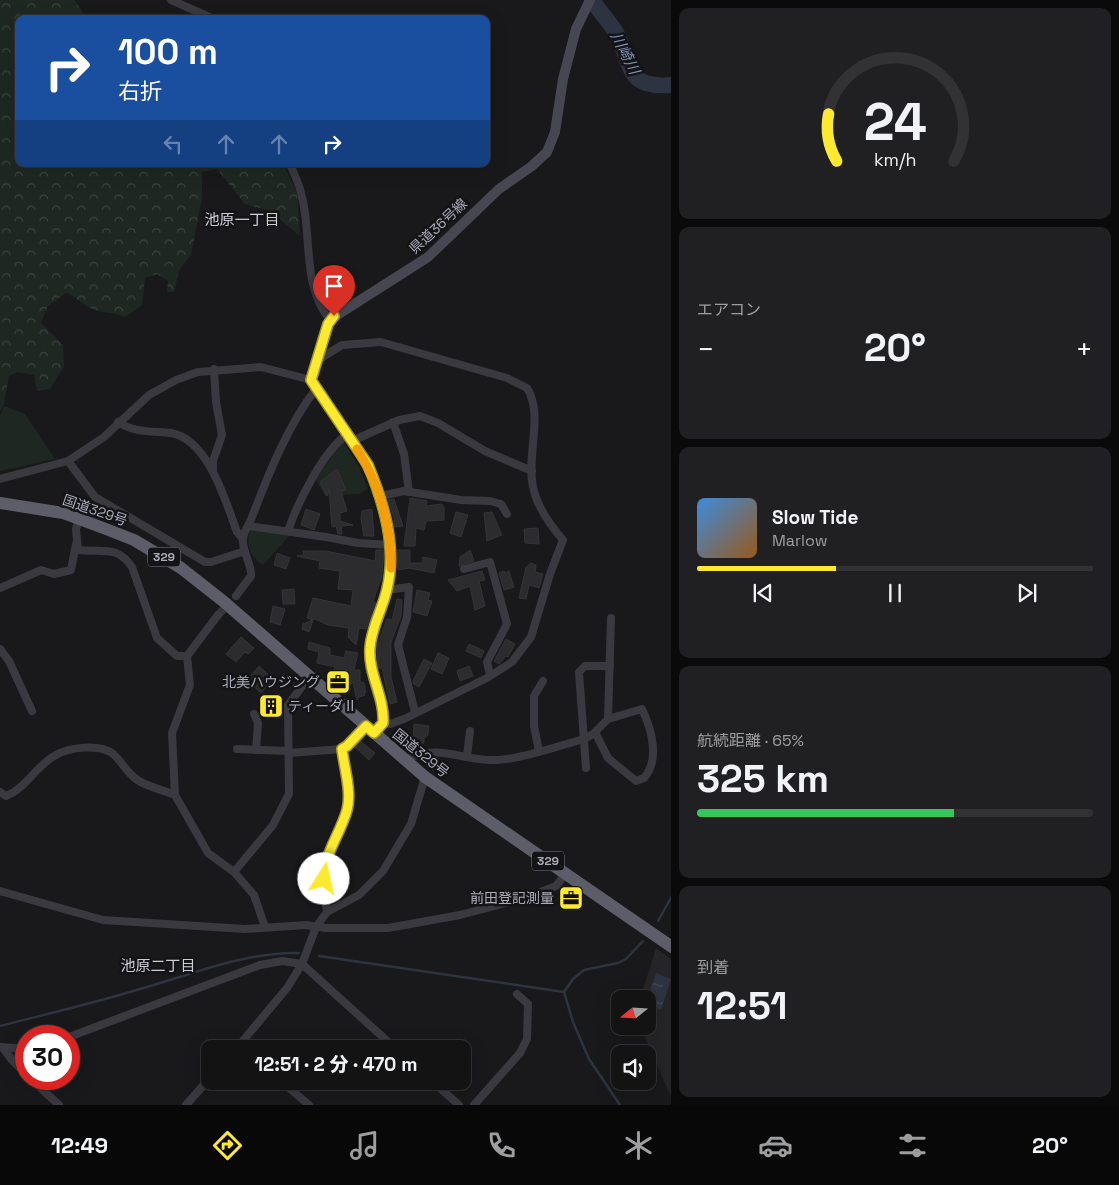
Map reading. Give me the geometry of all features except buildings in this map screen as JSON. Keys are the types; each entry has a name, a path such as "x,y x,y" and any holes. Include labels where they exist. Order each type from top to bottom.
{"highway":[{"name":"国道329号","path":"0,503 46,509 79,519 134,540 181,568 223,601 425,777 671,946"}],"main road":[{"name":"県道36号線","path":"330,320 428,257 499,189 540,160 546,152 555,132 563,79 572,44 588,2"},
{"path":"330,320 318,360 314,384 368,465 380,496 391,545 391,570 387,590 370,647 372,675 382,707 383,723 370,729"}],"street":[{"path":"171,0 205,15"},
{"path":"291,167 302,195 311,276 325,314 330,320"},
{"path":"318,360 342,345 381,342 521,384 531,394 533,402 533,486 542,509 563,540 550,574 531,637 512,662 490,675 395,722 383,723"},
{"path":"0,479 68,461 104,437 149,395 176,380 214,369 261,367 314,384 259,497 243,539"},
{"path":"213,469 222,435 216,402 214,369"},
{"path":"288,532 313,479 333,448 350,437 412,416 429,418 463,436 485,451 532,471"},
{"path":"118,422 127,428 173,434 185,438 213,469 237,532 243,539 251,576 236,596"},
{"path":"393,422 404,454 409,492"},
{"path":"68,461 96,498 205,562 211,562 245,551"},
{"path":"380,496 409,492 461,500 490,501 500,504 507,514"},
{"path":"79,519 76,529 78,550 113,551 126,559 132,567 145,610 157,638 177,656 186,656"},
{"path":"249,526 358,544 391,545"},
{"path":"0,588 41,570 54,574 71,570 72,557 77,541"},
{"path":"464,569 490,562 507,620 502,636 487,662 490,675"},
{"path":"387,590 409,587 407,617 398,645 415,712"},
{"path":"218,615 186,656 190,685 172,734 175,794 208,853 234,872 254,895 265,927"},
{"path":"608,719 611,618"},
{"path":"0,649 9,661 32,711"},
{"path":"586,768 579,672 585,666 610,666"},
{"path":"234,872 255,849 283,809 289,794 288,705 309,676"},
{"path":"539,751 534,726 534,696 543,681"},
{"path":"404,760 421,752 435,751 499,760 584,739 595,732 608,719 642,709 651,736 653,755 650,769 644,778 636,780 608,758 595,732"},
{"path":"254,714 258,723 256,750"},
{"path":"238,749 289,752 342,749 370,729"},
{"path":"467,756 470,731"},
{"path":"0,792 6,796 18,791 33,774 55,755 70,750 100,748 112,753 138,781 175,794"},
{"path":"327,912 324,869 331,845 348,809 342,749"},
{"path":"246,1040 287,988 302,964 316,927 327,912 359,895 383,871 411,824 425,777"},
{"path":"0,891 103,920 245,929 306,925 316,927 388,928 460,915 543,892 560,882 566,873"},
{"path":"80,1033 260,965 282,961 302,964 386,1040"},
{"path":"474,1105 520,1053 527,1039 528,1004 517,994"},
{"path":"2,1047 15,1048"},
{"path":"2,1047 15,1062"},
{"path":"186,1105 201,1088"},
{"path":"43,1090 59,1105"},
{"path":"292,1090 309,1105"},
{"path":"442,1090 458,1105"}],"shaded area":[{"path":"656,948 671,959 671,1097 656,1063 656,1045 648,1045 644,1035 656,1035 656,990 643,990"}],"green space":[{"path":"0,0 75,0 84,15 15,15 15,167 284,167 297,193 300,236 270,211 245,204 217,169 202,172 202,198 191,255 179,270 174,292 167,292 168,281 157,274 145,278 142,305 125,317 94,310 66,293 48,306 41,323 63,345 64,366 50,389 37,391 34,375 17,372 9,376 4,404 0,411"},
{"path":"4,406 25,414 55,459 0,471 0,415"},
{"path":"344,442 360,469 368,489 359,494 325,496 316,480 337,448"},
{"path":"251,529 290,535 263,565 251,554 248,545"}],"water":[{"path":"656,973 671,979 661,1010 656,1008 656,990 650,990"}],"waterway":[{"name":"川崎川","path":"592,0 615,31 628,63 637,78 645,83 671,85"},
{"path":"658,921 671,898"},
{"path":"564,992 573,979 584,970 618,963 626,959 643,941"},
{"path":"0,1026 105,999 238,960 258,956 299,953"},
{"path":"319,956 564,992"},
{"path":"564,992 573,1022 589,1059 620,1105"}],"tunnel":[{"path":"218,615 236,596"}],"slow traffic":[{"path":"357,449 368,465 380,496 391,545 391,568"}],"place":[{"name":"北美ハウジング","path":"338,682"},
{"name":"ティーダⅡ","path":"271,706"},
{"name":"前田登記測量","path":"571,898"}],"district":[{"name":"池原一丁目","path":"242,220"},
{"name":"池原二丁目","path":"158,966"}],"route":[{"path":"324,879 324,869 331,845 348,809 342,749 366,726 374,733 383,723 382,707 372,675 370,647 391,570 389,532 380,496 368,465 311,380 328,324 334,316"}]}
